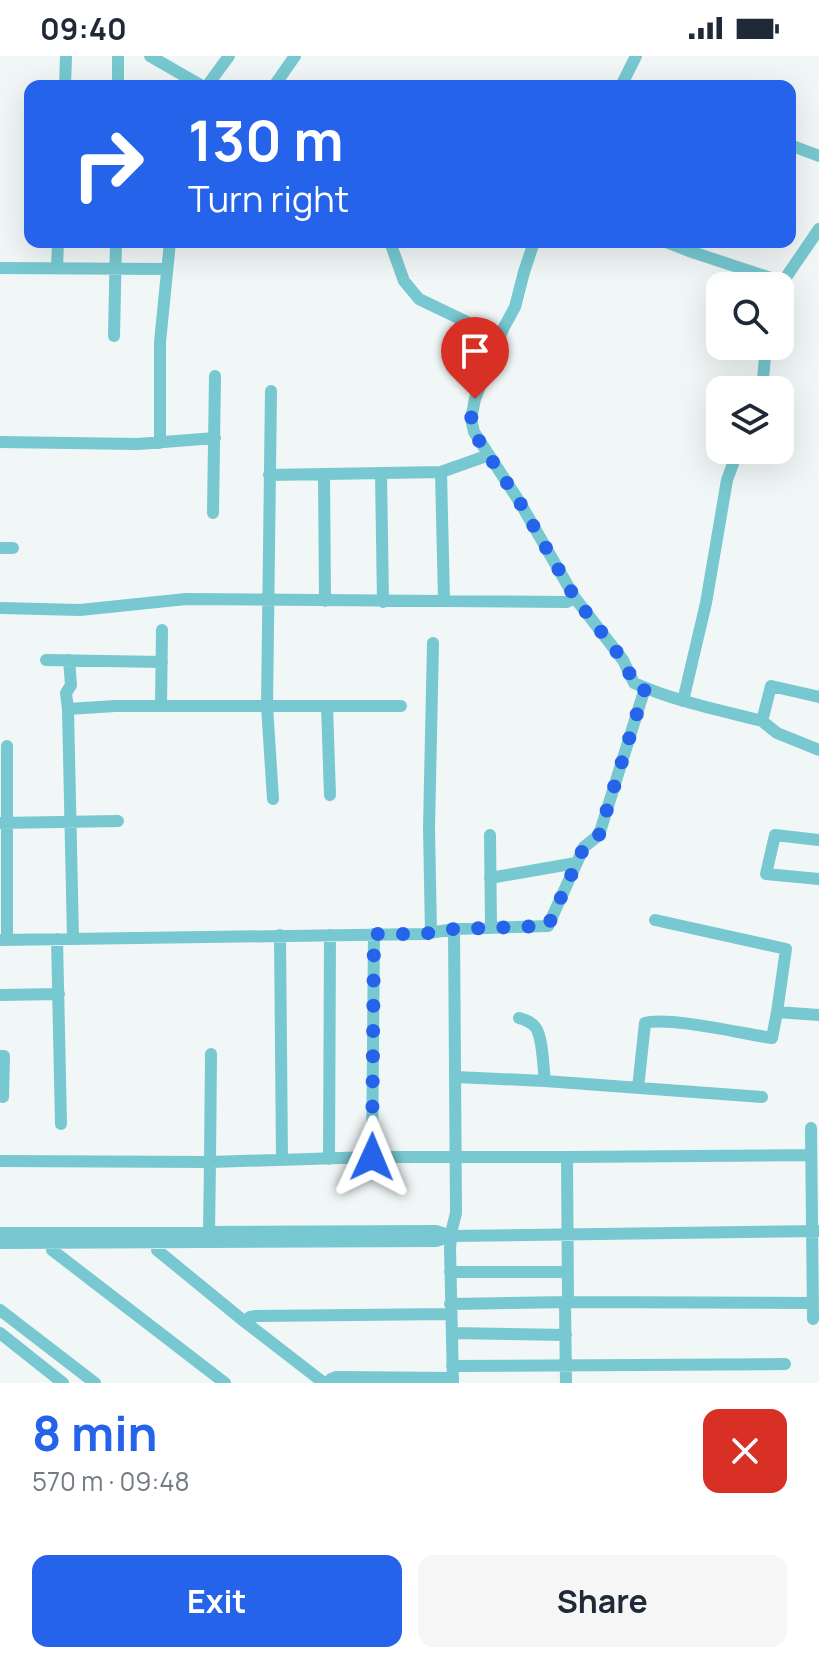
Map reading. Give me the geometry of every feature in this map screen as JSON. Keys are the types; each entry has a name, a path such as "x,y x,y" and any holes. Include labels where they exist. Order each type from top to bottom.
{"street":[{"path":"65,80 66,56"},
{"path":"118,56 118,80"},
{"path":"150,56 193,80"},
{"path":"209,80 229,56"},
{"path":"278,80 295,56"},
{"path":"624,80 636,56"},
{"path":"796,147 819,156"},
{"path":"791,272 816,243 819,229"},
{"path":"57,268 58,248"},
{"path":"114,336 116,248"},
{"path":"160,443 160,342 169,248"},
{"path":"392,248 404,281 419,299 500,338"},
{"path":"532,248 515,307 475,399 471,419 474,432 519,501 575,598 623,660 634,683 683,701 762,721 777,733 819,750"},
{"path":"681,248 748,272"},
{"path":"0,268 167,269"},
{"path":"213,513 215,376"},
{"path":"271,391 267,706 273,799"},
{"path":"0,442 160,443 215,438"},
{"path":"269,475 441,472 489,455"},
{"path":"683,701 706,603 727,480 733,464"},
{"path":"441,472 444,600"},
{"path":"381,473 383,602"},
{"path":"324,474 325,601"},
{"path":"0,608 80,610 186,599 567,602 575,598"},
{"path":"161,706 162,630"},
{"path":"431,933 429,828 433,643"},
{"path":"46,660 162,662"},
{"path":"69,660 71,685 66,693 73,938"},
{"path":"762,721 771,686 819,697"},
{"path":"7,746 4,940 431,933 454,929 548,926 584,847 599,835 645,688"},
{"path":"327,706 330,795"},
{"path":"68,709 401,706"},
{"path":"4,823 118,821"},
{"path":"490,835 491,928"},
{"path":"819,840 775,835 766,874 819,879"},
{"path":"490,878 576,863"},
{"path":"638,1088 645,1023 649,1021 772,1038 786,949 655,920"},
{"path":"452,1376 450,1272 451,1236 456,1213 454,929"},
{"path":"372,1157 374,934"},
{"path":"280,935 282,1160"},
{"path":"329,1159 330,935"},
{"path":"57,939 61,1124"},
{"path":"0,995 59,994"},
{"path":"777,1012 819,1015"},
{"path":"519,1018 535,1025 545,1081"},
{"path":"209,1232 211,1054"},
{"path":"0,1056 4,1056 3,1097"},
{"path":"456,1077 762,1097"},
{"path":"811,1128 815,1231 813,1319"},
{"path":"0,1161 210,1162 372,1157 811,1155"},
{"path":"566,1383 567,1157"},
{"path":"0,1233 436,1231 451,1236"},
{"path":"0,1243 436,1241 451,1236 815,1231"},
{"path":"52,1243 52,1250 225,1383"},
{"path":"157,1243 157,1250 325,1383 336,1377 452,1376 566,1366 785,1364"},
{"path":"450,1272 567,1272"},
{"path":"245,1322 256,1316 567,1302 813,1303"},
{"path":"0,1310 95,1383"},
{"path":"0,1333 63,1383"},
{"path":"452,1333 566,1335"}],"route":[{"path":"372,1157 374,934 548,926 584,847 599,835 645,688 630,679 623,660 575,598 519,501 481,444 471,419 475,399"}]}
